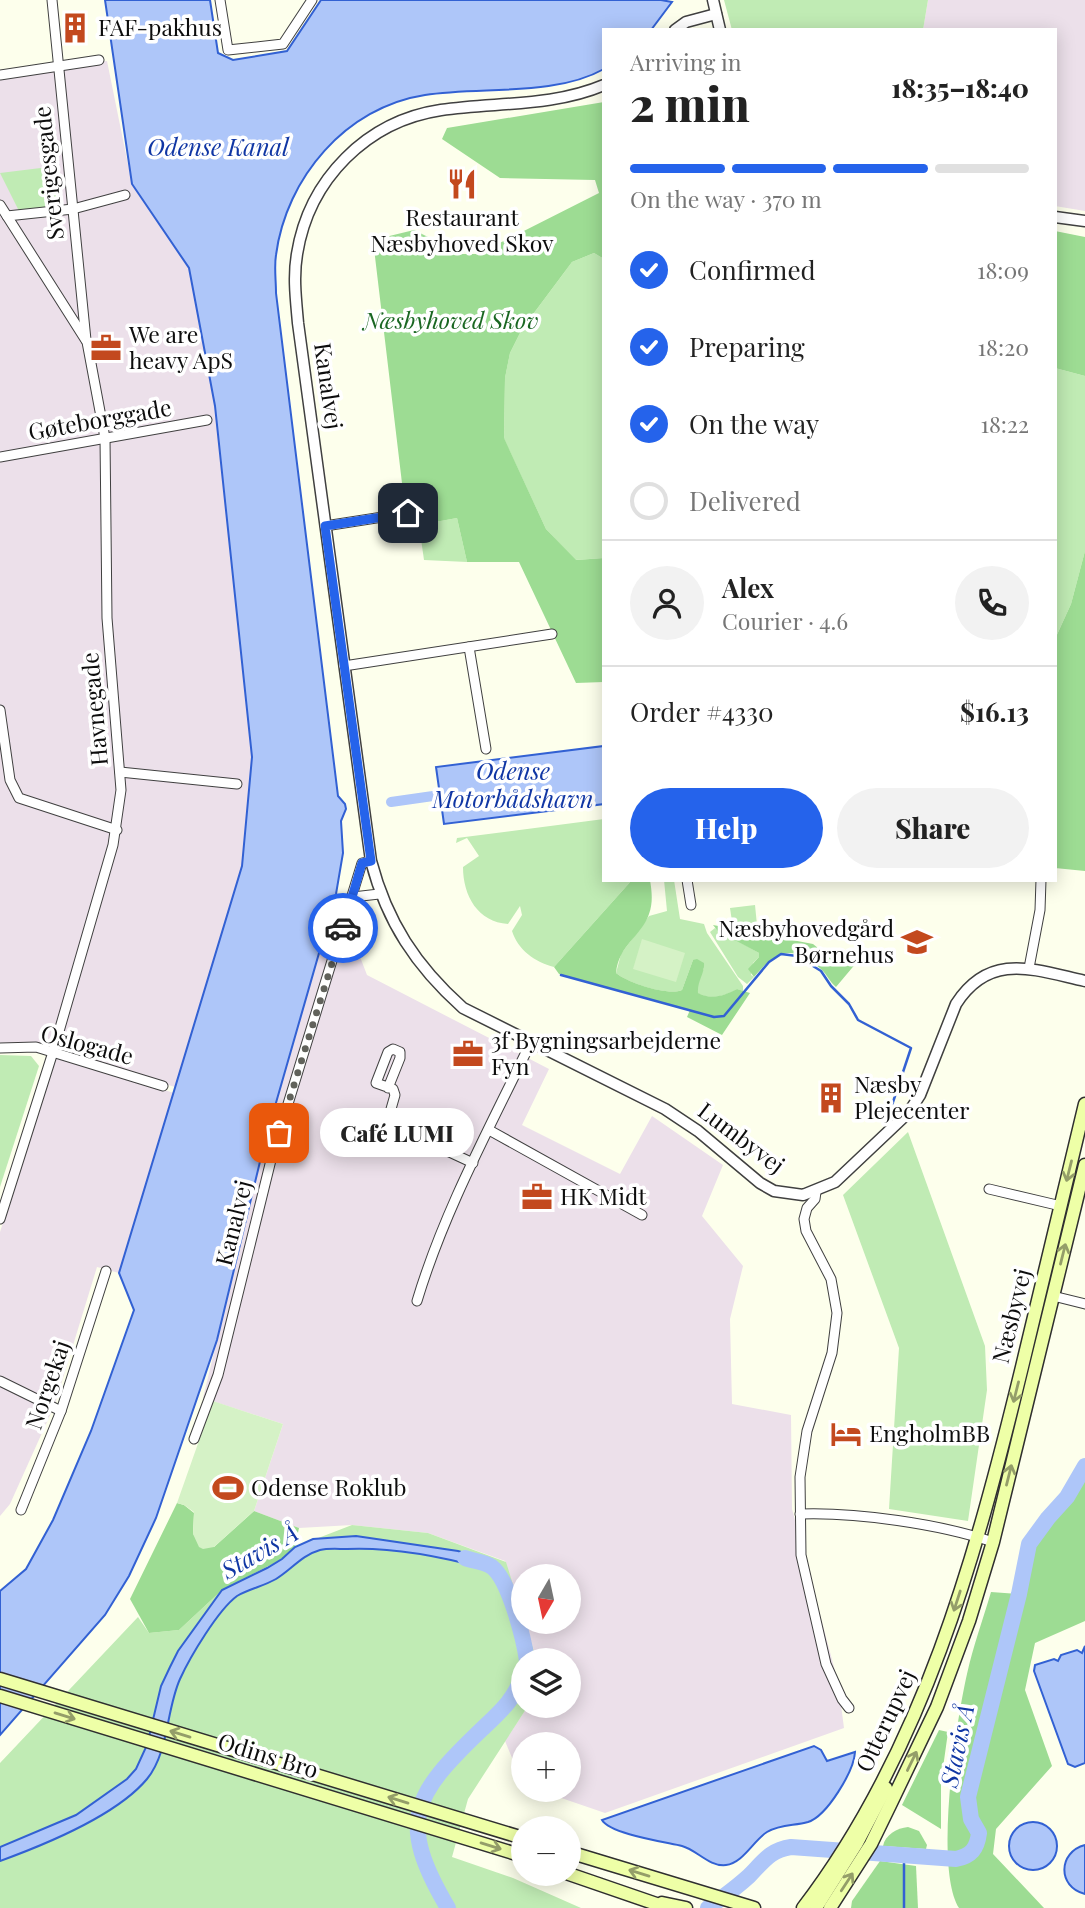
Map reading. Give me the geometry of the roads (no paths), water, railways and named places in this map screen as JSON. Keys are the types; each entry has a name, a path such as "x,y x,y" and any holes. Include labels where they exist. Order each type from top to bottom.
{"main road":[{"name":"Næsbyvej","path":"978,1536 991,1494 1085,1104"},
{"name":"Næsbyvej","path":"993,1542 1085,1164"},
{"name":"Otterupvej","path":"803,1908 852,1843 899,1748 926,1689 978,1536"},
{"name":"Otterupvej","path":"830,1908 871,1844 937,1707 970,1621 993,1542"},
{"name":"Odins Bro","path":"0,1679 511,1834"},
{"name":"Odins Bro","path":"0,1696 511,1852"},
{"path":"581,1856 752,1908"},
{"path":"816,1908 841,1860"},
{"path":"581,1878 668,1908"},
{"path":"581,1879 644,1908"},
{"path":"632,1897 685,1908"}],"street":[{"name":"Sverigesgade","path":"52,0 87,342"},
{"path":"220,0 228,50 283,44 312,0"},
{"path":"713,0 720,28"},
{"path":"678,28 686,22 716,14"},
{"path":"0,75 99,60"},
{"name":"Kanalvej","path":"194,1439 227,1344 272,1156 362,863 371,861 295,296 299,245 307,215 318,193 343,159 374,134 394,123 441,110 573,96 602,86"},
{"path":"7,216 73,209 125,195"},
{"name":"Havnegade","path":"0,205 87,342 106,438 107,618 120,772 117,830 53,1052 0,1219"},
{"path":"1057,217 1085,221"},
{"name":"Gøteborggade","path":"0,457 207,420"},
{"path":"325,526 408,513"},
{"path":"344,666 552,635"},
{"path":"469,647 486,749"},
{"path":"0,710 10,780 19,798 117,830"},
{"path":"120,772 237,784"},
{"name":"Lumbyvej","path":"371,861 379,894 401,937 438,985 463,1007 665,1110 698,1130 760,1183 774,1191 803,1195 816,1192"},
{"path":"687,882 691,905"},
{"path":"1029,968 1040,910 1041,882"},
{"path":"353,897 379,894"},
{"path":"849,1708 842,1699 827,1664 802,1555 800,1477 807,1431 832,1353 837,1313 831,1279 806,1231 804,1219 807,1208 815,1199 816,1192 835,1182 909,1112 920,1095 956,1004 963,993 982,977 994,971 1029,968 1085,981"},
{"path":"417,1301 426,1272 472,1163 531,1042"},
{"name":"Oslogade","path":"0,1048 36,1048 163,1086"},
{"path":"388,1087 393,1089 395,1095 387,1123 472,1163"},
{"path":"489,1129 642,1215"},
{"path":"989,1189 1061,1206"},
{"name":"Norgekaj","path":"21,1510 61,1411 106,1271"},
{"path":"1053,1296 1085,1304"},
{"path":"0,1381 61,1411"},
{"path":"800,1514 877,1518 978,1536 993,1542"}],"water":[{"name":"Odense Kanal","path":"105,0 210,0 218,53 233,60 287,51 321,0 672,2 652,28 602,28 602,70 584,78 540,87 425,95 396,102 370,114 346,131 325,151 292,199 276,255 276,293 338,796 346,809 341,821 343,853 336,894 265,1141 217,1340 156,1518 129,1576 105,1615 0,1735 0,1591 26,1569 53,1520 91,1431 134,1310 119,1273 242,866 252,757 215,406 189,268 132,184"},
{"name":"Odense Motorbådshavn","path":"602,746 602,804 444,824 436,767"},
{"path":"356,1536 458,1551 489,1560 483,1568 399,1551 323,1549 308,1555 276,1579 237,1596 213,1623 180,1679 163,1744 147,1779 118,1805 99,1817 58,1838 0,1861 0,1847 76,1815 127,1779 136,1769 147,1745 161,1686 170,1667 178,1651 222,1590 267,1568 295,1547 313,1539"},
{"path":"1085,1646 1085,1763 1075,1767 1068,1764 1034,1671 1035,1665 1054,1659 1058,1661 1061,1655 1077,1650 1082,1653"},
{"path":"814,1746 821,1750 827,1761 855,1752 850,1770 831,1802 808,1822 782,1826 767,1832 732,1863 720,1865 688,1848 626,1833 602,1820"},
{"path":"1033,1822 1042,1823 1050,1829 1056,1837 1056,1855 1050,1863 1042,1869 1033,1870 1024,1869 1016,1863 1010,1855 1009,1846 1010,1837 1016,1829 1024,1823"},
{"path":"1085,1845 1085,1894 1069,1884 1064,1870 1070,1855"}],"waterway":[{"path":"391,802 440,795"},
{"path":"561,975 714,1017 724,1016 769,962 781,954 797,956 821,971 849,1004 858,1020 911,1048 892,1105"},
{"name":"Stavis Å","path":"708,1908 744,1880 767,1857 791,1847 956,1859 972,1851 979,1833 971,1819 968,1797 1029,1544 1067,1497 1085,1466"},
{"name":"Stavis Å","path":"465,1558 489,1565 498,1574 515,1611 525,1648"},
{"name":"Stavis Å","path":"448,1908 422,1852 418,1830 420,1810 427,1791 440,1772 511,1698"},
{"path":"904,1855 904,1908"}],"place":[{"name":"FAF-pakhus","path":"75,28"},
{"name":"Restaurant Næsbyhoved Skov","path":"462,184"},
{"name":"We are heavy ApS","path":"106,348"},
{"name":"Næsbyhovedgård Børnehus","path":"917,942"},
{"name":"3f Bygningsarbejderne Fyn","path":"468,1054"},
{"name":"Næsby Plejecenter","path":"831,1098"},
{"name":"Café LUMI","path":"279,1133"},
{"name":"HK Midt","path":"537,1197"},
{"name":"EngholmBB","path":"846,1434"},
{"name":"Odense Roklub","path":"228,1488"}],"park label":[{"name":"Næsbyhoved Skov","path":"451,321"}]}
